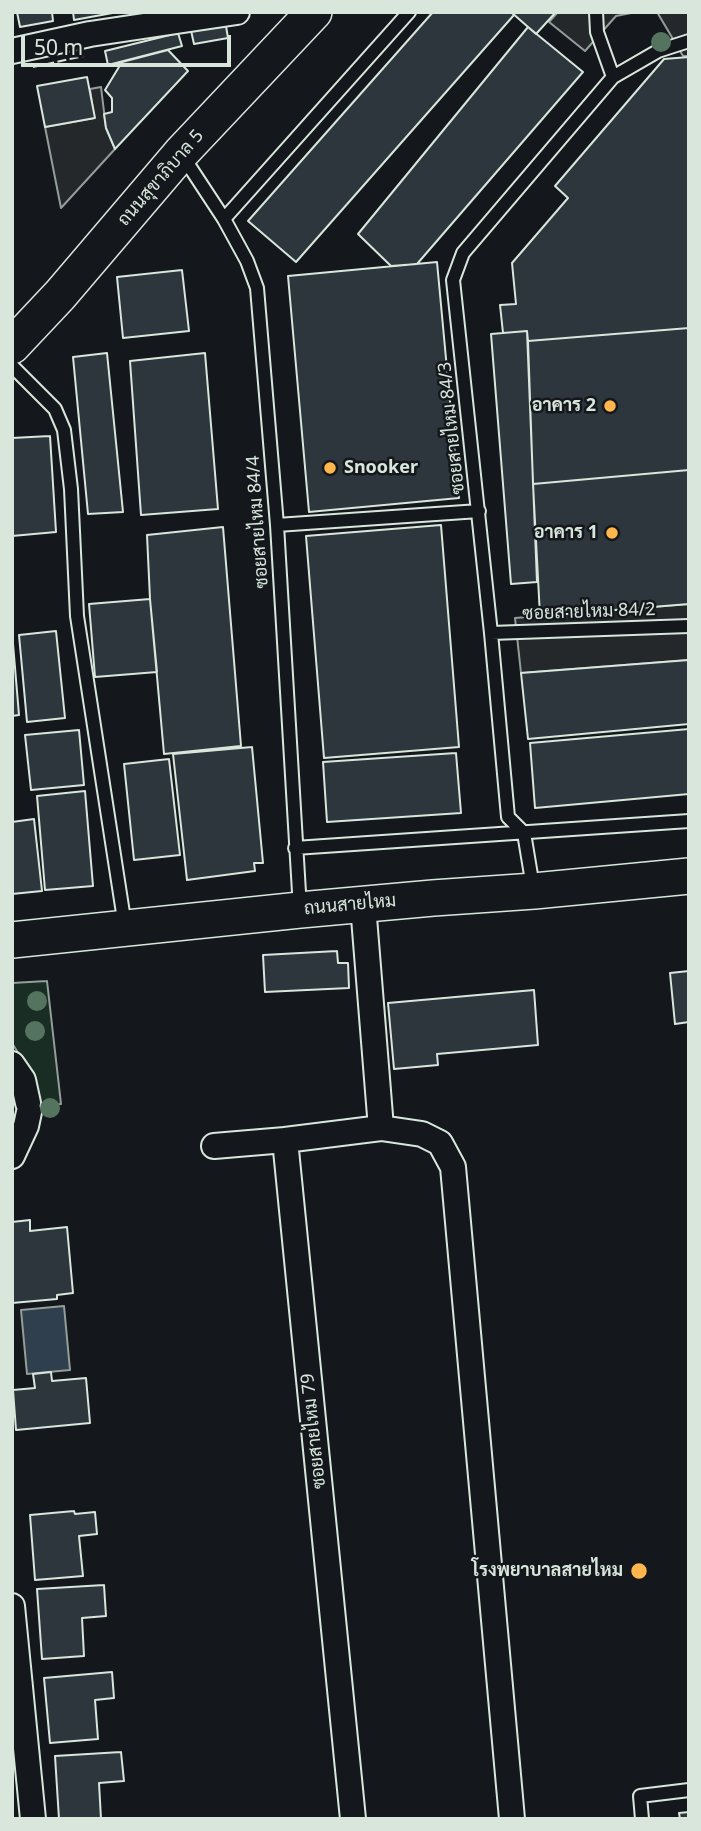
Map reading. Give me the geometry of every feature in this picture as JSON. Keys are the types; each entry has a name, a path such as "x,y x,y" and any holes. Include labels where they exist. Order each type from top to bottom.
{"main road":[{"name":"ถนนสุขาภิบาล 5","path":"12,346 60,295 181,153 314,12"},
{"name":"ถนนสายไหม","path":"12,940 300,910 689,876"}],"street":[{"path":"12,51 90,34 237,12"},
{"path":"363,905 381,1128"},
{"path":"12,1064 23,1080 28,1107 26,1126 12,1156"},
{"path":"215,1146 381,1128 422,1134 440,1143 453,1167 512,1819"},
{"name":"ซอยสายไหม 79","path":"285,1139 353,1819"},
{"path":"12,1606 33,1819"}],"lane":[{"path":"224,219 409,12"},
{"path":"596,12 597,32 613,77"},
{"name":"ซอยสายไหม 84/3","path":"534,891 524,833 508,817 479,511 453,280 463,253 613,77 658,51 689,41"},
{"name":"ซอยสายไหม 84/4","path":"181,153 224,219 247,261 257,288 277,525 300,910"},
{"path":"12,366 55,409 64,430 71,489 77,616 125,928"},
{"path":"277,525 479,511"},
{"name":"ซอยสายไหม 84/2","path":"491,633 689,626"},
{"path":"295,848 689,821"},
{"path":"642,1819 640,1796 689,1790"}],"green space":[{"path":"47,981 61,1104 40,1106 33,1077 12,1043 12,983"}],"shaded area":[{"path":"558,12 636,12 616,16 585,51 549,22"},
{"path":"657,12 689,12 689,56 683,56"},
{"path":"101,87 106,128 115,149 61,208 45,127 94,118 90,89"},
{"path":"689,604 689,660 521,673 515,618"}],"water":[{"path":"64,1306 70,1370 27,1374 21,1310"}],"building":[{"path":"17,12 52,12 53,21 20,27"},
{"path":"73,12 118,12 74,20"},
{"path":"433,12 511,12 514,15 296,262 248,221"},
{"path":"511,12 556,12 536,34"},
{"path":"225,20 228,38 194,44 190,26"},
{"path":"528,27 583,72 417,264 391,266 358,234"},
{"path":"178,33 182,46 108,65 105,51"},
{"path":"168,50 188,71 115,149 106,128 104,114 112,112 112,98 105,90 122,62"},
{"path":"689,57 689,328 528,341 527,331 503,333 500,305 516,304 512,263 568,198 555,186 664,59"},
{"path":"87,77 95,118 45,127 37,86"},
{"path":"437,262 459,498 309,512 288,276"},
{"path":"182,270 189,331 123,338 117,277"},
{"name":"อาคาร 2","path":"689,328 689,470 533,484 528,341"},
{"path":"527,331 537,582 511,584 491,334"},
{"path":"107,353 123,512 88,514 73,357"},
{"path":"205,353 218,509 141,515 130,361"},
{"path":"50,436 56,532 12,536 12,438"},
{"name":"อาคาร 1","path":"689,470 689,604 540,616 533,484"},
{"path":"441,525 459,747 324,758 306,536"},
{"path":"223,527 241,746 164,754 147,535"},
{"path":"150,599 157,672 95,677 89,604"},
{"path":"56,631 65,718 27,722 19,635"},
{"path":"12,632 19,715 12,716"},
{"path":"689,660 689,724 528,739 521,673"},
{"path":"689,729 689,794 535,808 530,743"},
{"path":"79,730 84,785 31,790 25,735"},
{"path":"252,747 263,863 254,863 255,871 187,880 173,754"},
{"path":"456,753 461,813 327,822 323,762"},
{"path":"169,759 180,855 134,860 124,764"},
{"path":"85,791 93,886 45,890 37,796"},
{"path":"34,819 42,891 12,894 12,822"},
{"path":"337,951 338,963 348,963 349,988 265,992 263,955"},
{"path":"689,971 689,1022 675,1024 670,973"},
{"path":"534,990 538,1045 437,1054 438,1065 394,1069 388,1003"},
{"path":"30,1220 30,1231 67,1227 73,1293 57,1295 57,1299 12,1303 12,1222"},
{"path":"51,1372 52,1381 86,1378 90,1423 16,1430 13,1390 35,1388 33,1374"},
{"path":"74,1511 75,1514 95,1512 97,1534 79,1536 83,1576 35,1580 30,1515"},
{"path":"104,1585 106,1616 82,1618 84,1656 42,1659 37,1589"},
{"path":"112,1672 114,1698 95,1700 98,1739 50,1743 44,1678"},
{"path":"121,1752 124,1781 99,1783 101,1819 59,1819 55,1756"},
{"path":"689,1812 689,1819 680,1819 679,1813"}],"fence":[{"path":"33,67 84,56"}],"place":[{"name":"อาคาร 2","path":"610,406"},
{"name":"Snooker","path":"330,468"},
{"name":"อาคาร 1","path":"612,533"},
{"name":"โรงพยาบาลสายไหม","path":"639,1571"}]}
